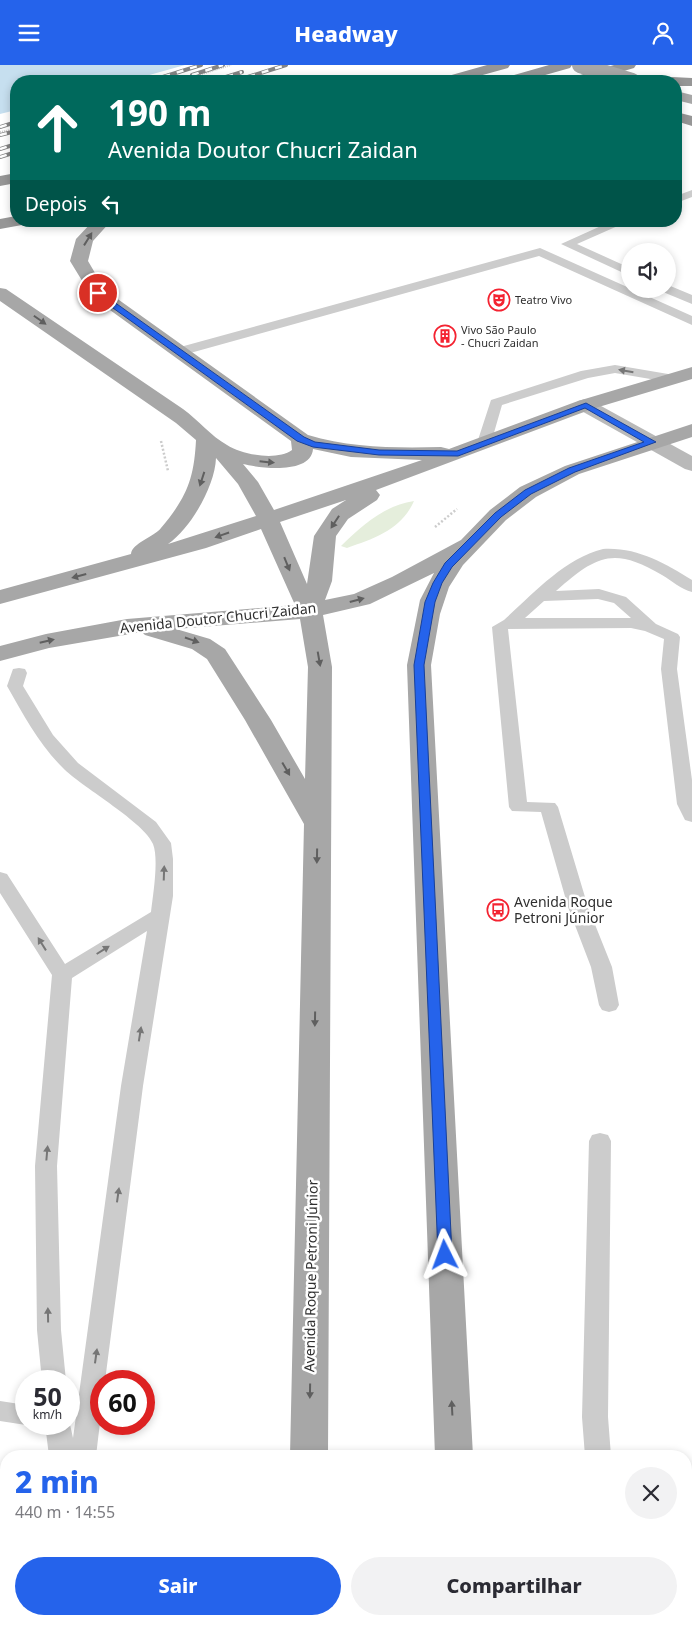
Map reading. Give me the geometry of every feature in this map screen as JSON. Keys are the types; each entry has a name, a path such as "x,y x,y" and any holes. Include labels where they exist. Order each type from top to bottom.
{"highway":[{"path":"467,75 503,65"},
{"path":"530,75 565,65"},
{"path":"596,75 630,65"}],"main road":[{"path":"580,65 612,75"},
{"path":"97,227 85,239 79,261 98,293 300,439 313,444 379,452 458,453"},
{"name":"Avenida Roque Petroni Júnior","path":"0,293 183,419 213,444 247,482 268,519 296,585 310,611 320,667 309,1450"},
{"path":"0,597 198,543 403,474 586,405 683,376"},
{"name":"Avenida Doutor Chucri Zaidan","path":"0,654 46,641 127,626 310,611 362,599 400,582 469,545 498,515 528,492 572,470 692,429"},
{"path":"126,563 168,534 183,515 200,486 213,444 271,463 286,462 303,452 300,439"},
{"path":"310,611 320,581 325,536 340,514 403,474"},
{"path":"454,1450 419,665 430,602 438,583 449,565 469,545"},
{"path":"127,626 181,636 201,643 216,655 258,720 317,823"}],"street":[{"path":"586,405 692,465"}],"lane":[{"path":"609,227 568,244 621,268"},
{"path":"581,239 621,256"},
{"path":"178,352 540,252 692,321"},
{"path":"676,280 692,287"},
{"path":"676,293 692,300"},
{"path":"484,443 496,403 586,374 615,369 683,376"},
{"path":"608,1005 608,994 600,965 578,905 549,807 518,807 498,632 500,627 510,623 540,596 587,559 603,554 627,554 643,558 692,587"},
{"path":"540,596 609,595 620,600 650,627"},
{"path":"510,623 609,622 650,627 672,637 669,669 686,804 692,816"},
{"path":"19,673 15,686 46,738 72,767 149,826 162,843 164,859 163,896 158,916 131,1095 84,1450"},
{"path":"0,878 62,975 46,1165 48,1330 53,1370"},
{"path":"62,975 158,916"},
{"path":"598,1450 595,1417 600,1141"},
{"path":"0,1411 15,1413"},
{"path":"59,1435 61,1450"}],"path":[{"path":"198,75 231,65"},
{"path":"158,438 163,443 169,473"}],"green space":[{"path":"414,501 402,519 386,532 347,548 341,546 374,517 393,507"}],"water":[{"path":"0,65 185,65 149,75 10,75 10,112 0,114"}],"railway":[{"path":"169,75 201,65"},
{"path":"192,75 223,65"},
{"path":"254,75 286,65"},
{"path":"232,75 242,72"},
{"path":"0,127 10,124"},
{"path":"0,135 10,132"},
{"path":"0,149 10,146"},
{"path":"0,157 10,154"}],"place":[{"name":"Teatro Vivo","path":"499,300"},
{"name":"Vivo São Paulo - Chucri Zaidan","path":"445,336"},
{"name":"Avenida Roque Petroni Júnior","path":"498,910"}],"route":[{"path":"98,293 300,439 313,444 379,452 415,454 458,453 586,405 651,442 572,470 528,492 498,515 449,565 438,583 430,602 419,665 445,1255"}]}
